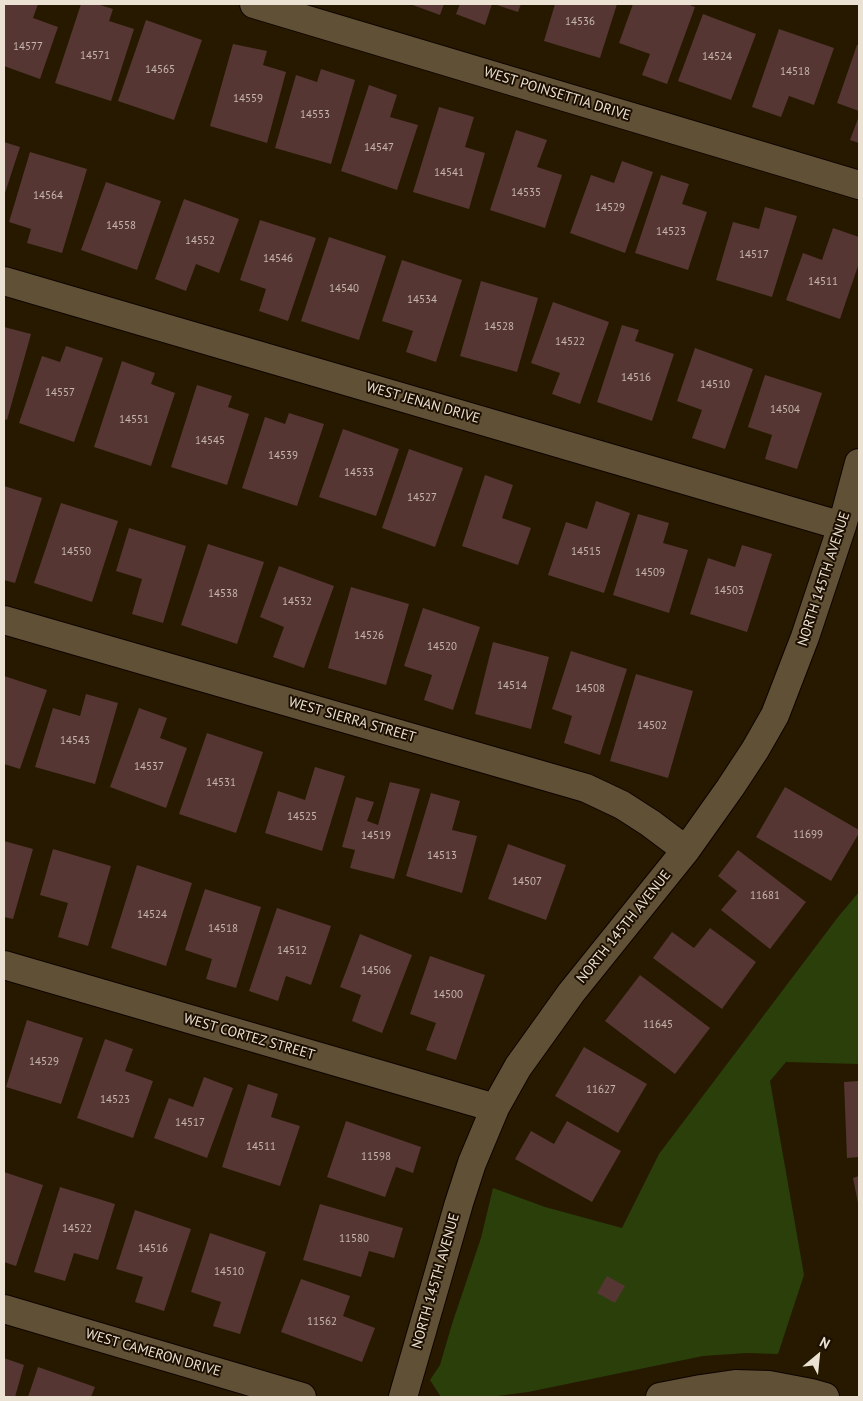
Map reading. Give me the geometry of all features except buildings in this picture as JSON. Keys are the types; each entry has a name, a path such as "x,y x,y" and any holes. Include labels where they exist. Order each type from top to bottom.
{"street":[{"name":"WEST POINSETTIA DRIVE","path":"254,4 859,185"},
{"name":"WEST JENAN DRIVE","path":"4,281 842,526"},
{"name":"NORTH 145TH AVENUE","path":"403,1397 459,1203 472,1163 495,1108 518,1067 571,993 686,850 730,788 775,716 798,657 842,526 859,463"},
{"name":"WEST SIERRA STREET","path":"4,620 586,788 622,805 686,850"},
{"name":"WEST CORTEZ STREET","path":"4,965 495,1108"},
{"name":"WEST CAMERON DRIVE","path":"4,1309 302,1397"},
{"path":"660,1397 735,1384 769,1385 825,1397"}],"green space":[{"path":"859,892 859,1064 786,1062 770,1081 804,1275 778,1354 746,1353 703,1356 528,1392 490,1397 441,1397 430,1380 440,1365 481,1238 493,1188 545,1207 622,1228 659,1154 838,917"}]}
